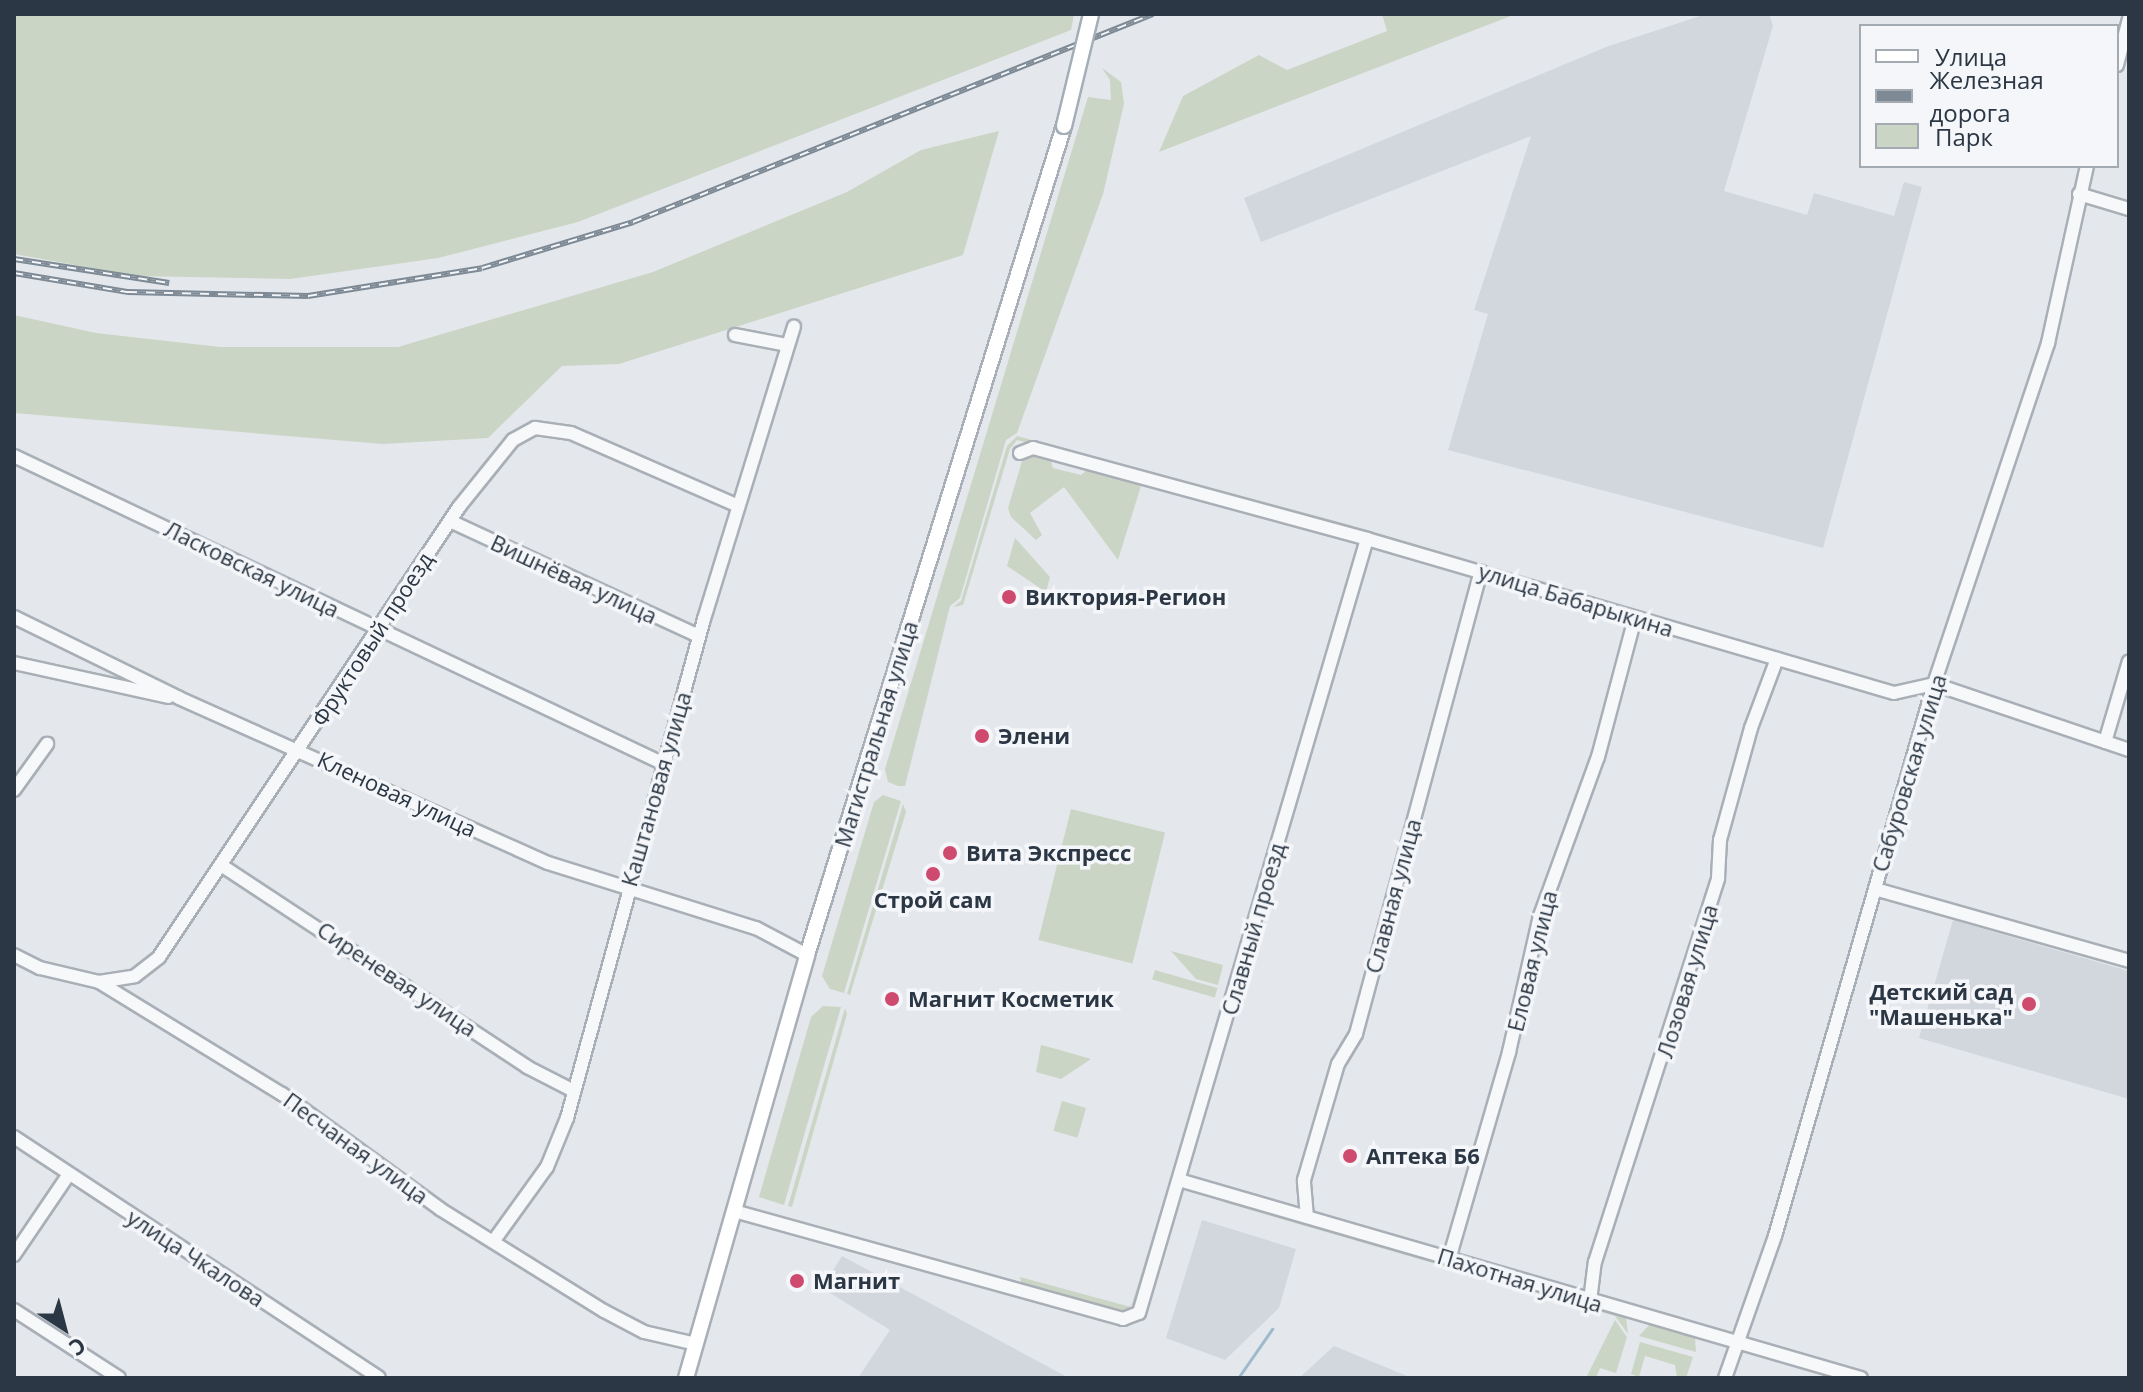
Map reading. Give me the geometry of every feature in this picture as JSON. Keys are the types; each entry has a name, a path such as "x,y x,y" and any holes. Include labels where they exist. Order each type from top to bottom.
{"main road":[{"name":"Магистральная улица","path":"686,1378 807,955 1064,126 1091,14"}],"street":[{"path":"2119,57 2129,19"},
{"name":"Сабуровская улица","path":"1725,1378 1775,1236 1934,684 2048,343 2086,168"},
{"path":"2079,194 2129,209"},
{"name":"Каштановая улица","path":"495,1239 547,1167 574,1091 699,636 794,327"},
{"path":"735,335 787,345"},
{"name":"Фруктовый проезд","path":"99,982 135,976 153,963 450,521 513,440 535,428 571,433 738,506"},
{"name":"улица Бабарыкина","path":"1020,453 1033,448 1367,539 1894,693 1934,684"},
{"name":"Ласковская улица","path":"14,456 664,764"},
{"name":"Вишнёвая улица","path":"450,521 699,636"},
{"name":"Славный проезд","path":"734,1211 1123,1319 1135,1317 1179,1180 1367,539"},
{"name":"Славная улица","path":"1307,1217 1307,1167 1338,1064 1356,1034 1481,572"},
{"name":"Кленовая улица","path":"14,617 179,698 548,863 756,928 807,955"},
{"name":"Еловая улица","path":"1449,1259 1509,1052 1540,916 1598,757 1635,618"},
{"name":"Лозовая улица","path":"1590,1301 1595,1262 1718,878 1723,826 1777,659"},
{"path":"2105,742 2129,661"},
{"path":"14,663 77,681 179,698"},
{"path":"1934,684 2129,750"},
{"path":"14,790 47,744"},
{"name":"Сиреневая улица","path":"221,865 527,1067 574,1091"},
{"path":"1875,889 2129,961"},
{"name":"Песчаная улица","path":"14,955 55,973 99,982 282,1094 440,1209 495,1239 644,1332 696,1344"},
{"name":"улица Чкалова","path":"14,1137 379,1378"},
{"path":"14,1255 69,1174"},
{"name":"Пахотная улица","path":"1179,1180 1861,1378"},
{"path":"14,1310 119,1378"}],"shaded area":[{"path":"1706,14 1769,14 1773,26 1724,191 1807,215 1814,193 1894,216 1904,182 1922,187 1823,548 1448,450 1488,314 1474,310 1531,136 1261,242 1244,198 1606,47"},
{"name":"Детский сад \"Машенька\"","path":"1953,920 2129,971 2129,1099 1919,1038"},
{"path":"1202,1220 1296,1249 1279,1308 1225,1360 1166,1338"},
{"path":"842,1256 1069,1378 858,1378 890,1330 822,1288"},
{"path":"1334,1346 1412,1378 1299,1378"}],"green space":[{"path":"14,14 1074,14 1071,30 578,222 438,258 290,279 136,276 14,254"},
{"path":"1382,14 1516,14 1159,152 1183,96 1259,55 1287,70 1387,31"},
{"path":"1102,68 1121,82 1124,104 1103,194 1017,433 1006,440 960,598 950,606 905,786 898,786 888,782 885,769 1088,97 1111,100 1110,80"},
{"path":"999,131 963,255 619,364 562,366 488,438 383,444 14,413 14,315 96,333 220,347 398,347 653,272 847,192 921,150"},
{"path":"1017,436 1466,559 1017,440 1010,449 963,605 953,607 961,601 1007,446"},
{"path":"1035,454 1050,458 1053,468 1081,475 1088,469 1141,486 1118,560 1064,487 1030,513 1042,535 1036,540 1011,517 1008,508 1022,461"},
{"path":"1015,538 1050,577 1046,592 1007,566"},
{"path":"883,795 901,801 844,993 830,989 822,976 874,802"},
{"path":"903,804 906,812 850,995 847,994"},
{"path":"1071,809 1165,832 1132,963 1038,940"},
{"path":"1171,951 1223,965 1218,985 1196,979"},
{"path":"1155,970 1217,988 1215,998 1152,980"},
{"path":"823,1006 841,1007 784,1205 759,1197 811,1017"},
{"path":"845,1008 847,1014 792,1207 788,1206"},
{"path":"1041,1045 1091,1059 1061,1079 1036,1072"},
{"path":"1062,1101 1086,1108 1077,1138 1053,1131"},
{"path":"1229,1201 1626,1317 1628,1334 1615,1316 1223,1202"},
{"path":"1160,1213 1135,1308 1129,1315 1022,1285 1020,1277 1131,1307"},
{"path":"1615,1320 1627,1337 1616,1373 1600,1368 1596,1378 1586,1378"},
{"path":"1650,1324 1695,1337 1696,1352 1639,1336"},
{"path":"1640,1342 1693,1357 1686,1378 1677,1378 1675,1365 1645,1356 1639,1377 1631,1374"}],"waterway":[{"path":"1238,1378 1272,1329"}],"railway":[{"path":"14,273 128,292 308,296 482,268 633,222 1153,14"},
{"path":"14,259 169,283"}],"place":[{"name":"Виктория-Регион","path":"1009,597"},
{"name":"Элени","path":"982,736"},
{"name":"Вита Экспресс","path":"950,853"},
{"name":"Строй сам","path":"933,874"},
{"name":"Магнит Косметик","path":"892,999"},
{"name":"Детский сад \"Машенька\"","path":"2029,1004"},
{"name":"Аптека Б6","path":"1350,1156"},
{"name":"Магнит","path":"797,1281"}]}
